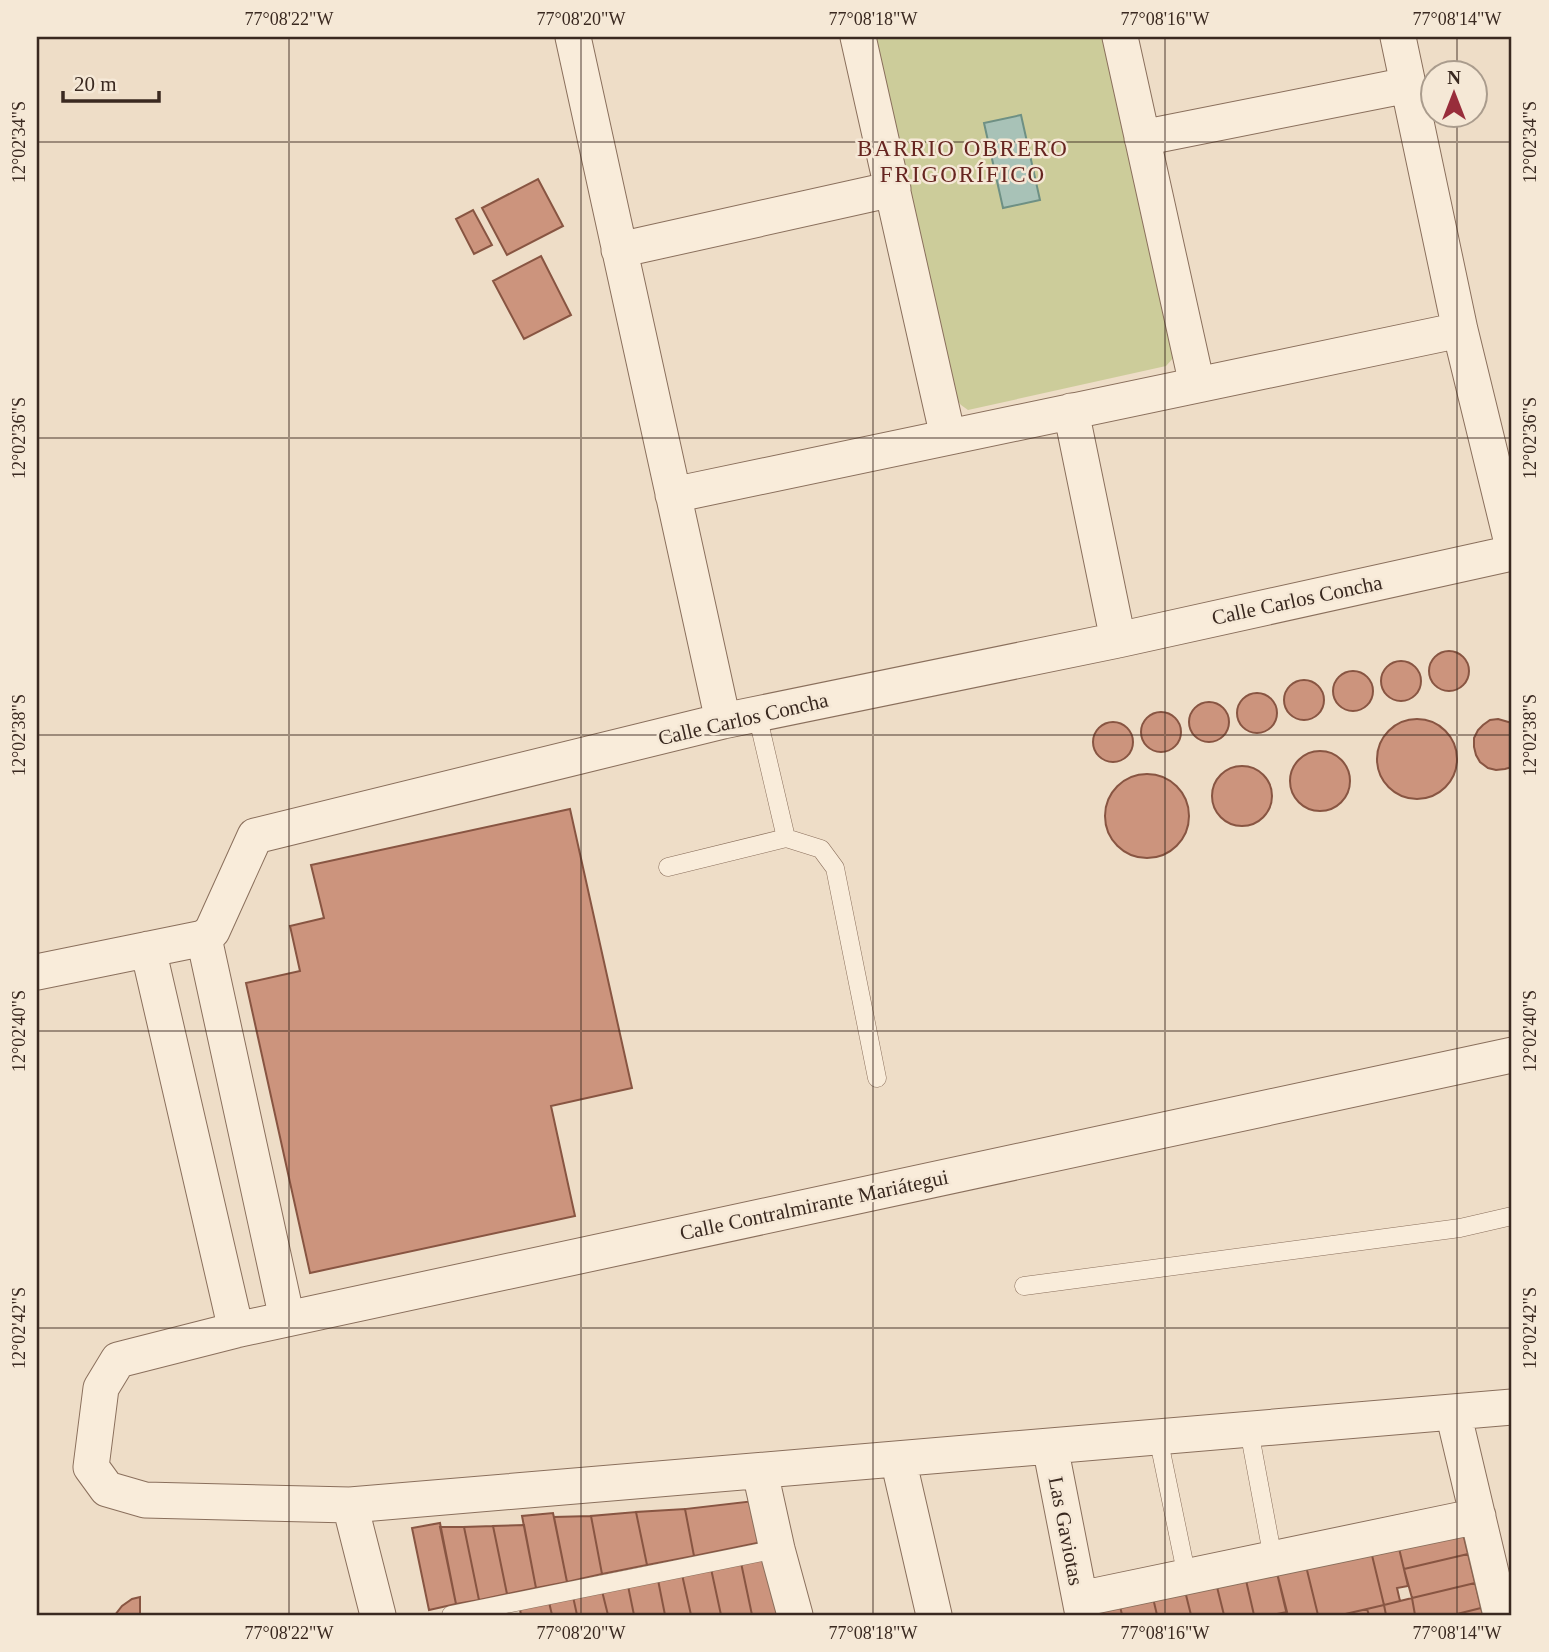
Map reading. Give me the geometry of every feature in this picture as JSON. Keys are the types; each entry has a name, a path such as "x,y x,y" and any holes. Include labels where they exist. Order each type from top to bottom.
{"street":[{"path":"573,37 723,721"},
{"path":"858,37 948,437"},
{"path":"1120,37 1197,384"},
{"path":"1398,37 1460,330 1512,543"},
{"path":"1142,138 1408,85"},
{"path":"619,250 892,189"},
{"path":"673,495 1460,330"},
{"path":"1071,411 1118,640"},
{"name":"Calle Carlos Concha","path":"204,937 212,931 255,836 723,721 1118,640 1512,553"},
{"path":"37,972 204,937 287,1319"},
{"path":"148,949 236,1330"},
{"name":"Calle Contralmirante Mariátegui","path":"350,1506 145,1500 107,1489 91,1466 101,1388 118,1360 236,1330 1512,1055"},
{"path":"378,1615 350,1506 1512,1407"},
{"path":"1452,1412 1501,1615"},
{"name":"Las Gaviotas","path":"1050,1446 1081,1607"},
{"path":"898,1459 934,1615"},
{"path":"760,1472 794,1615"},
{"path":"1081,1607 1187,1577 1478,1516"}],"lane":[{"path":"757,714 786,838"},
{"path":"668,867 786,838 821,849 835,868 877,1078"},
{"path":"1024,1286 1460,1228 1512,1216"},
{"path":"1249,1430 1273,1559"},
{"path":"1158,1437 1187,1577"},
{"path":"451,1615 778,1549"}],"green space":[{"path":"874,37 1105,37 1175,356 1166,366 968,410 961,405 950,391"}],"shaded area":[{"path":"1021,115 1040,200 1003,208 984,123"}],"building":[{"path":"538,179 563,226 507,255 482,208"},
{"path":"473,210 492,245 474,254 456,219"},
{"path":"541,256 571,315 524,339 493,281"},
{"path":"1449,651 1463,657 1469,671 1463,685 1449,691 1435,685 1429,671 1435,657"},
{"path":"1401,661 1415,667 1421,681 1415,695 1401,701 1387,695 1381,681 1387,667"},
{"path":"1353,671 1367,677 1373,691 1367,705 1353,711 1339,705 1333,691 1339,677"},
{"path":"1304,680 1318,686 1324,700 1318,714 1304,720 1290,714 1284,700 1290,686"},
{"path":"1257,693 1271,699 1277,713 1271,727 1257,733 1243,727 1237,713 1243,699"},
{"path":"1209,702 1223,708 1229,722 1223,736 1209,742 1195,736 1189,722 1195,708"},
{"path":"1161,712 1175,718 1181,732 1175,746 1161,752 1147,746 1141,732 1147,718"},
{"path":"1417,719 1432,722 1445,731 1454,744 1457,759 1454,774 1445,787 1432,796 1417,799 1402,796 1389,787 1380,774 1377,759 1380,744 1389,731 1402,722"},
{"path":"1498,719 1512,723 1512,767 1496,770 1480,762 1474,747 1474,738 1483,725"},
{"path":"1113,722 1127,728 1133,742 1127,756 1113,762 1099,756 1093,742 1099,728"},
{"path":"1320,751 1337,756 1345,764 1350,781 1345,798 1337,806 1320,811 1303,806 1295,798 1290,781 1295,764 1303,756"},
{"path":"1242,766 1259,771 1267,779 1272,796 1267,813 1259,821 1242,826 1225,821 1217,813 1212,796 1217,779 1225,771"},
{"path":"1147,774 1163,777 1177,786 1186,800 1189,816 1186,832 1177,846 1163,855 1147,858 1131,855 1117,846 1108,832 1105,816 1108,800 1117,786 1131,777"},
{"path":"570,809 632,1088 551,1106 575,1216 310,1273 246,983 300,971 290,926 324,918 311,865"},
{"path":"754,1501 762,1542 694,1556 685,1509"},
{"path":"685,1509 694,1556 647,1565 636,1512"},
{"path":"636,1512 647,1565 602,1574 591,1516"},
{"path":"553,1513 567,1582 536,1588 522,1516"},
{"path":"591,1516 602,1574 567,1582 554,1517"},
{"path":"440,1523 456,1604 429,1610 412,1528"},
{"path":"524,1525 536,1588 507,1594 493,1526"},
{"path":"1461,1525 1468,1554 1404,1569 1397,1540"},
{"path":"493,1526 507,1594 479,1600 464,1527"},
{"path":"440,1527 464,1527 479,1600 456,1604"},
{"path":"1397,1540 1408,1586 1397,1588 1400,1601 1384,1605 1370,1547"},
{"path":"1370,1547 1384,1605 1341,1615 1318,1615 1305,1562"},
{"path":"770,1551 783,1615 752,1615 740,1558"},
{"path":"1468,1554 1475,1583 1412,1598 1404,1569"},
{"path":"740,1558 752,1615 721,1615 710,1564"},
{"path":"1305,1562 1318,1615 1287,1615 1276,1569"},
{"path":"710,1564 721,1615 691,1615 681,1570"},
{"path":"1276,1569 1287,1612 1254,1615 1245,1576"},
{"path":"681,1570 691,1615 665,1615 657,1575"},
{"path":"657,1575 665,1615 634,1615 627,1581"},
{"path":"1245,1576 1254,1615 1224,1615 1216,1583"},
{"path":"627,1581 634,1615 608,1615 601,1587"},
{"path":"1216,1583 1224,1615 1191,1615 1185,1591"},
{"path":"1475,1583 1481,1608 1453,1615 1415,1615 1412,1598"},
{"path":"601,1587 608,1615 577,1615 572,1592"},
{"path":"1185,1591 1191,1615 1157,1615 1153,1598"},
{"path":"572,1592 577,1615 552,1615 548,1598"},
{"path":"140,1597 140,1615 115,1615 122,1606"},
{"path":"548,1598 552,1615 521,1615 519,1604"},
{"path":"1153,1598 1157,1615 1122,1615 1120,1606"},
{"path":"1412,1598 1415,1615 1386,1615 1384,1605"},
{"path":"1384,1605 1386,1615 1369,1615 1367,1609"},
{"path":"1120,1606 1122,1615 1093,1613"},
{"path":"1481,1608 1483,1615 1453,1615"},
{"path":"1367,1609 1369,1615 1341,1615"}],"district":[{"name":"BARRIO OBRERO FRIGORÍFICO","path":"963,161"}]}
